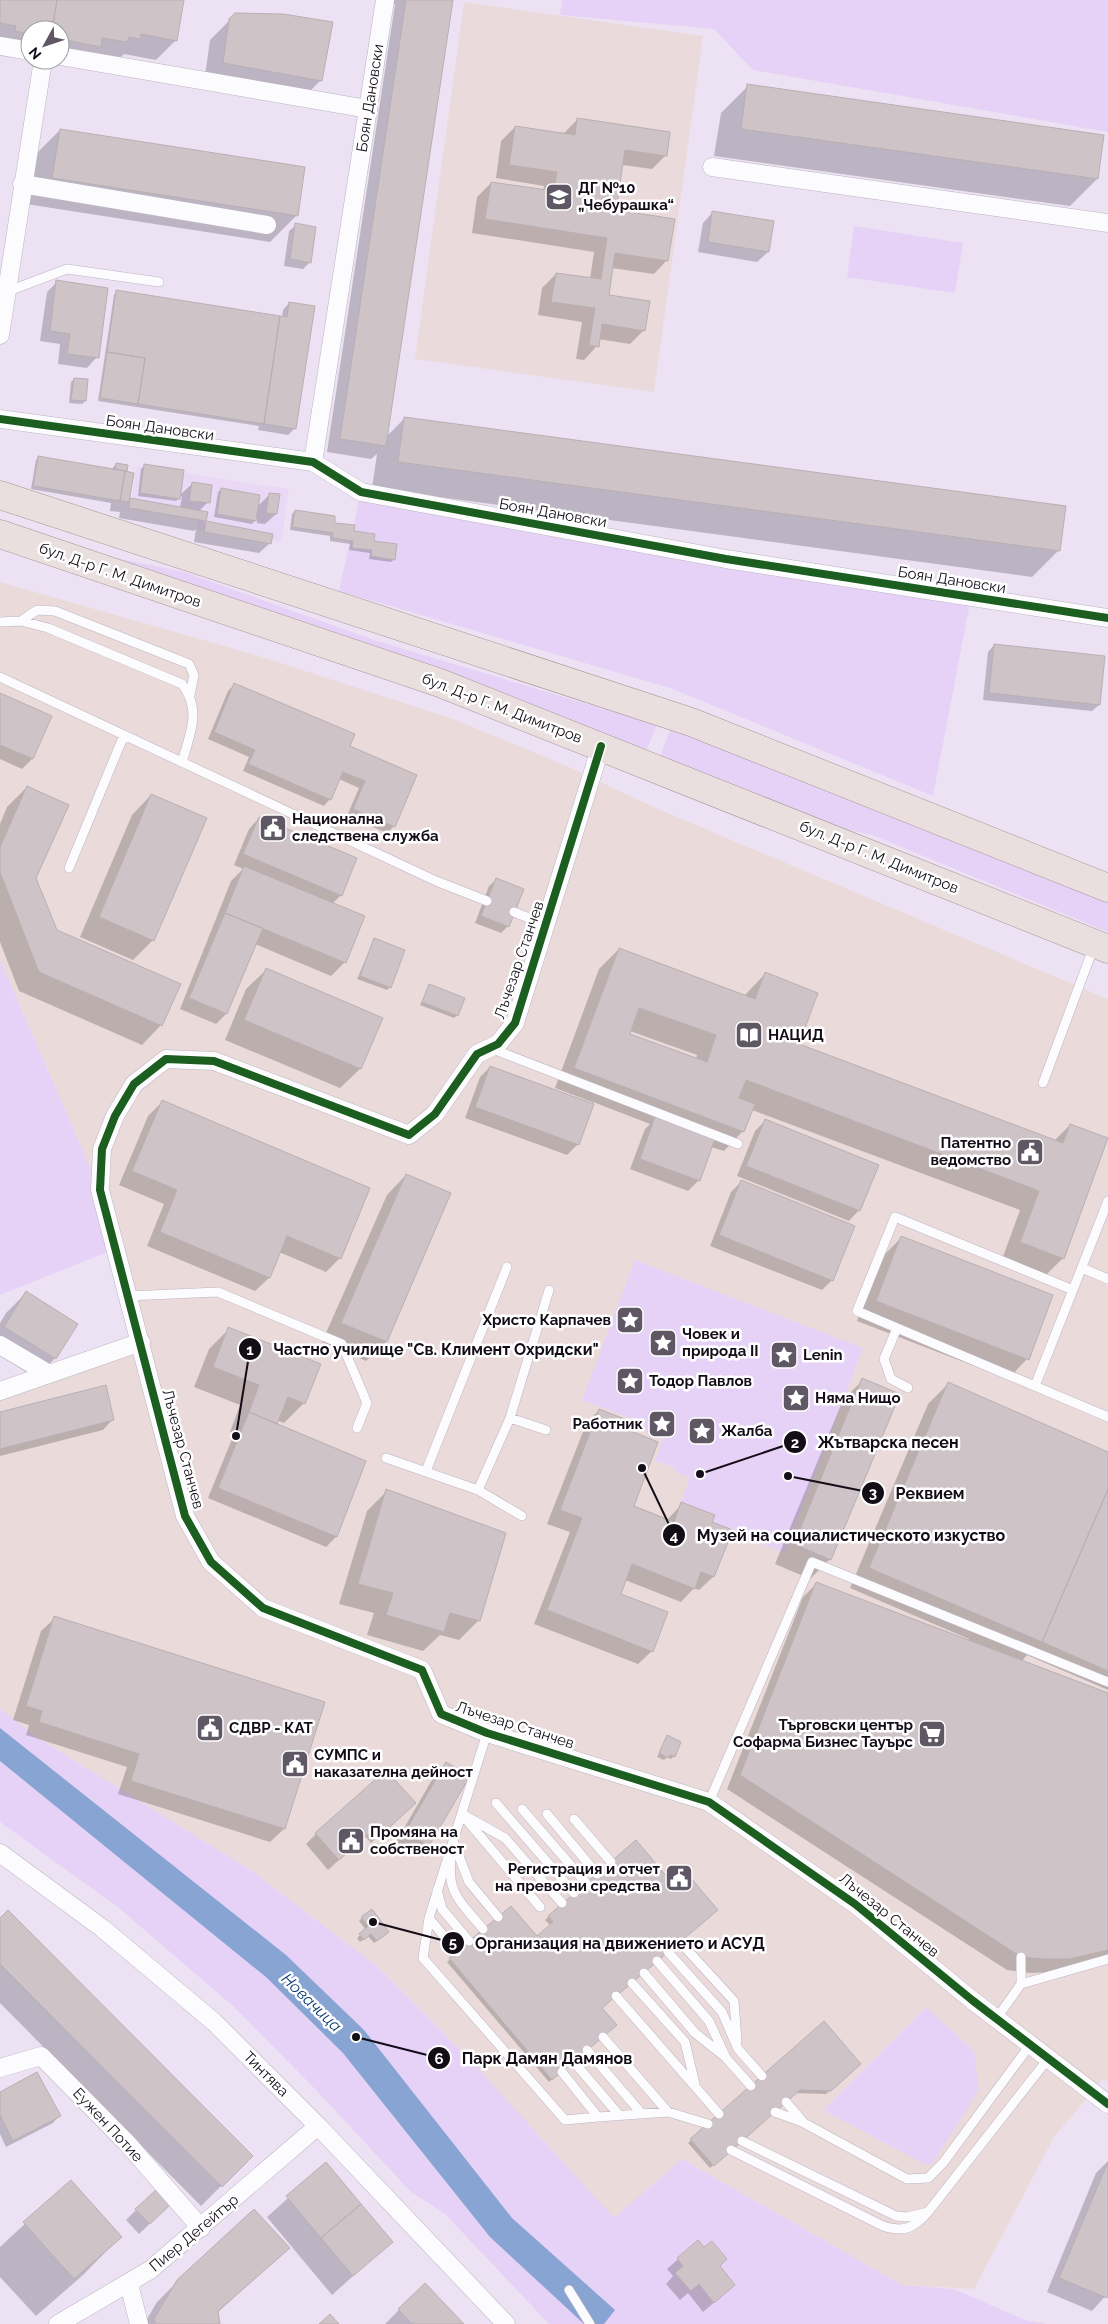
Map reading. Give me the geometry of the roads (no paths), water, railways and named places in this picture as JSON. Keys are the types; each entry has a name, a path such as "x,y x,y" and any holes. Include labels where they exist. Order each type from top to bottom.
{"main road":[{"path":"0,495 691,722 1108,888"},
{"name":"бул. Д-р Г. М. Димитров","path":"0,534 440,683 1102,946"}],"street":[{"name":"Боян Дановски","path":"313,462 385,0"},
{"path":"0,46 20,49"},
{"path":"70,58 368,109"},
{"path":"0,335 22,184 41,70"},
{"path":"712,167 1108,224"},
{"path":"22,184 267,225"},
{"name":"Боян Дановски","path":"0,419 313,462 362,492 726,559 1108,618"},
{"name":"Лъчезар Станчев","path":"601,746 515,1023 498,1044 477,1054 435,1114 409,1135 214,1061 166,1060 134,1084 115,1116 102,1149 100,1190 185,1516 211,1562 263,1608 422,1670 441,1714 487,1733 709,1802 833,1888 996,2019 1108,2104"},
{"path":"0,1391 141,1342"},
{"path":"0,1344 49,1374"},
{"name":"Тинтява","path":"0,1853 102,1928 214,2022 318,2126 506,2324"},
{"name":"Еужен Потие","path":"0,2068 41,2056 127,2143 201,2228"},
{"name":"Пиер Дегейтър","path":"58,2324 150,2270 318,2126"},
{"path":"128,2284 139,2324"}],"lane":[{"path":"6,292 67,269 159,282"},
{"path":"21,620 37,610 55,611 189,664 194,676 190,695 194,717 182,762"},
{"path":"0,622 21,620 48,628 182,684 190,695"},
{"path":"0,677 436,881 487,902"},
{"path":"69,868 124,735"},
{"path":"514,912 546,925"},
{"path":"1043,1084 1102,946"},
{"path":"489,1048 738,1144"},
{"path":"1035,1386 1108,1202"},
{"path":"1073,1290 895,1217 857,1311 1108,1418"},
{"path":"426,1472 507,1267"},
{"path":"1082,1268 1108,1279"},
{"path":"478,1490 510,1418 549,1290"},
{"path":"127,1296 218,1292 342,1344 367,1403 357,1428"},
{"path":"897,1328 884,1359 891,1379 908,1388"},
{"path":"510,1418 546,1430"},
{"path":"386,1458 478,1490 522,1516"},
{"path":"709,1802 812,1562 1108,1682"},
{"path":"487,1733 436,1889 429,1918 423,1958 566,2120 668,2112 708,2124"},
{"path":"496,1803 574,1893"},
{"path":"522,1809 586,1883"},
{"path":"462,1814 505,1838 562,1903"},
{"path":"462,1814 540,1907"},
{"path":"547,1814 597,1874"},
{"path":"574,1819 611,1862"},
{"path":"453,1841 469,1882 498,1917"},
{"path":"453,1841 450,1874 454,1894 484,1929"},
{"path":"436,1889 442,1909 469,1941"},
{"path":"429,1918 457,1952"},
{"path":"680,1942 734,2001 738,2049"},
{"path":"668,1952 722,2012 738,2049 762,2076"},
{"path":"996,2019 1021,1984 1021,1957"},
{"path":"1021,1984 1108,1959"},
{"path":"657,1961 709,2021 726,2058"},
{"path":"644,1973 695,2033 726,2058 751,2086"},
{"path":"632,1982 685,2042 695,2087"},
{"path":"616,1996 719,2114"},
{"path":"603,2037 668,2112"},
{"path":"775,2112 804,2123 897,2175 917,2180 928,2178 943,2163 1030,2045"},
{"path":"587,2050 642,2114"},
{"path":"731,2150 892,2230 910,2229 918,2224 928,2212 1048,2059"},
{"path":"574,2062 619,2115"},
{"path":"562,2072 598,2117"},
{"path":"786,2102 804,2123"},
{"path":"742,2140 896,2216 908,2217 928,2212"},
{"path":"569,2290 590,2324"}],"water":[{"name":"Новачица","path":"0,1728 286,1955 364,2030 512,2218 615,2310 604,2324 584,2324 490,2237 343,2053 266,1977 0,1761"}],"place":[{"name":"ДГ №10 „Чебурашка“","path":"559,197"},
{"name":"Национална следствена служба","path":"273,828"},
{"name":"НАЦИД","path":"749,1035"},
{"name":"Патентно ведомство","path":"1030,1152"},
{"name":"Христо Карпачев","path":"630,1320"},
{"name":"Човек и природа II","path":"663,1343"},
{"name":"Lenin","path":"784,1355"},
{"name":"Тодор Павлов","path":"630,1381"},
{"name":"Няма Нищо","path":"796,1398"},
{"name":"Работник","path":"662,1424"},
{"name":"Жалба","path":"702,1431"},
{"name":"Частно училище \"Св. Климент Охридски\"","path":"236,1436"},
{"name":"Музей на социалистическото изкуство","path":"642,1468"},
{"name":"Жътварска песен","path":"700,1474"},
{"name":"Реквием","path":"788,1476"},
{"name":"СДВР - КАТ","path":"210,1728"},
{"name":"Търговски център Софарма Бизнес Тауърс","path":"932,1734"},
{"name":"СУМПС и наказателна дейност","path":"295,1764"},
{"name":"Промяна на собственост","path":"351,1841"},
{"name":"Регистрация и отчет на превозни средства","path":"679,1878"},
{"name":"Организация на движението и АСУД","path":"373,1922"},
{"name":"Парк Дамян Дамянов","path":"356,2037"}]}
